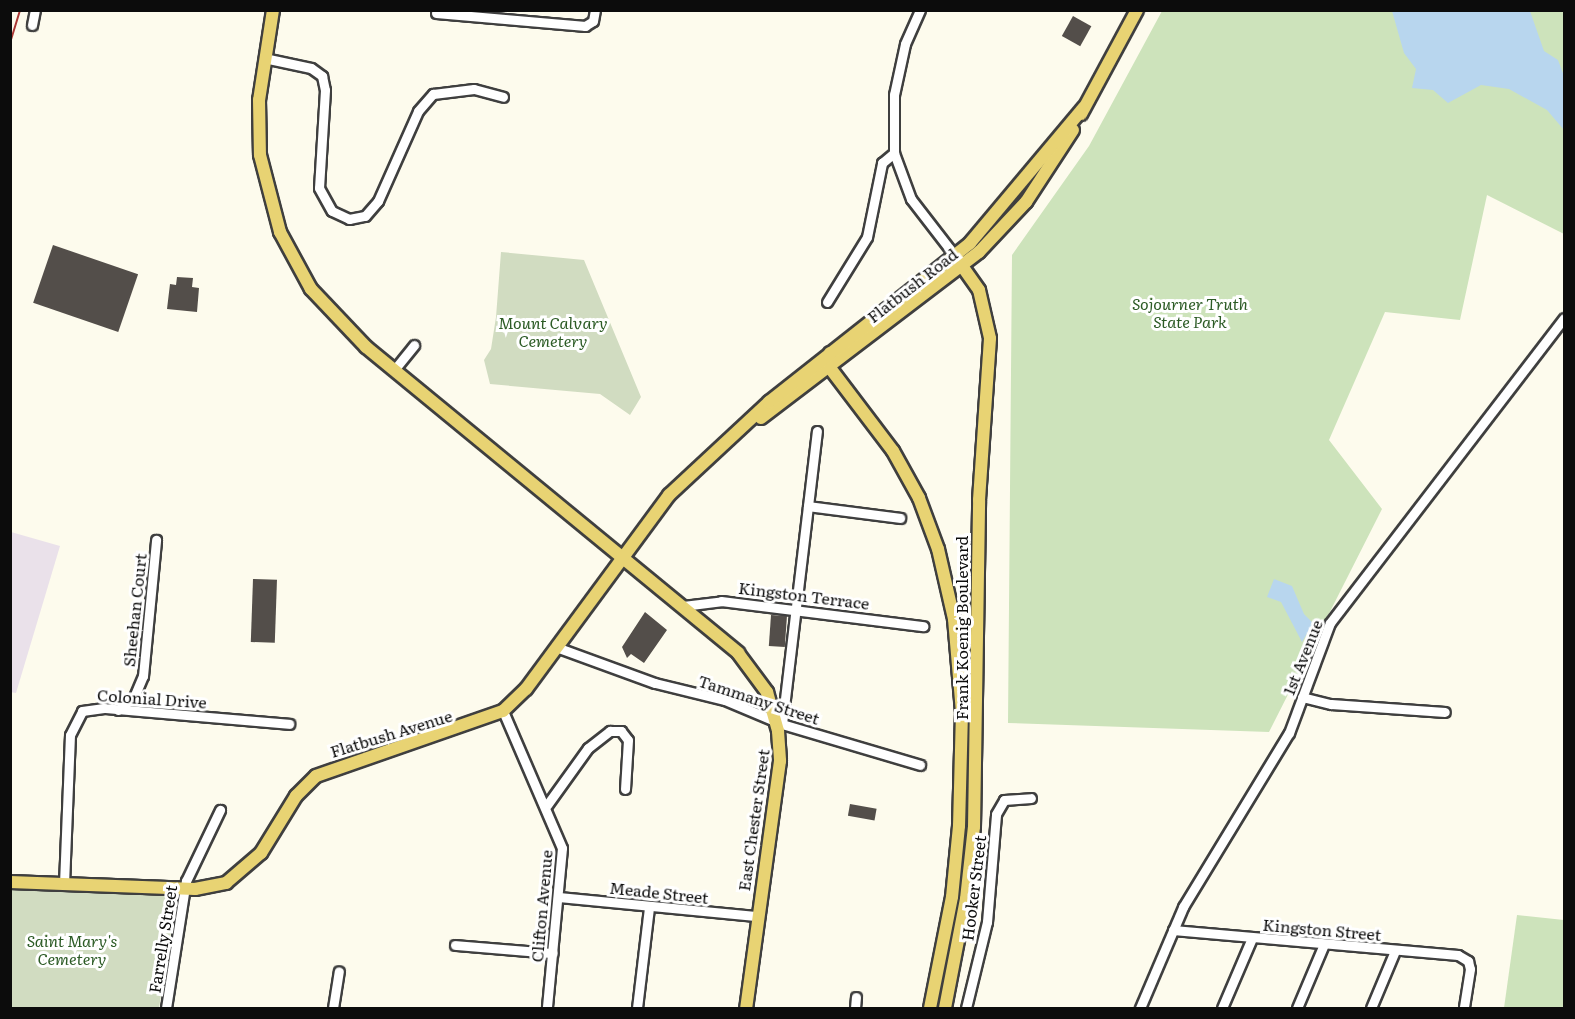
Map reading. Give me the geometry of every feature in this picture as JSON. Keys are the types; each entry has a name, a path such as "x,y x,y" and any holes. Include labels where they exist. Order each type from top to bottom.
{"main road":[{"name":"East Chester Street","path":"273,10 264,58 258,113 260,155 280,232 321,301 394,370 622,556 751,667 779,722 779,772 756,916 746,1008"},
{"name":"Flatbush Road","path":"718,449 830,368 1026,202 1065,145 1137,10"},
{"name":"Flatbush Road","path":"660,507 718,449 830,353 960,260"},
{"name":"Frank Koenig Boulevard","path":"945,1008 965,907 974,819 978,500 990,338 983,299 960,260"},
{"path":"830,353 830,368"},
{"name":"Frank Koenig Boulevard","path":"830,368 892,451 919,498 938,549 954,619 963,712 959,818 952,897 930,1008"},
{"name":"Flatbush Avenue","path":"10,882 185,889 215,886 244,871 261,853 302,788 324,771 450,733 502,711 526,689 660,507"}],"street":[{"path":"32,25 35,10"},
{"path":"436,14 479,13 585,26 593,21 595,10"},
{"path":"920,10 905,44 894,95 894,153 911,199 960,260"},
{"path":"264,58 311,68 322,76 325,90 319,188 332,211 349,219 365,216 378,201 418,111 433,94 474,89 503,97"},
{"path":"827,302 867,237 882,164 894,153"},
{"name":"1st Avenue","path":"1140,1008 1173,930 1210,858 1284,742 1330,623 1564,318"},
{"path":"394,370 414,345"},
{"name":"East Chester Street","path":"779,722 799,609 817,431"},
{"path":"808,506 900,518"},
{"name":"Sheehan Court","path":"118,710 134,697 143,676 156,540"},
{"name":"Kingston Terrace","path":"682,606 709,600 799,609 922,626"},
{"name":"Tammany Street","path":"556,647 779,722 920,765"},
{"path":"1302,697 1400,711 1445,712"},
{"name":"Colonial Drive","path":"64,884 72,724 82,711 118,710 289,724"},
{"name":"Clifton Avenue","path":"502,711 547,805 562,848 547,1008"},
{"path":"547,805 588,748 610,731 624,734 630,747 625,789"},
{"name":"Hooker Street","path":"966,1008 987,922 996,814 1004,800 1031,798"},
{"name":"Farrelly Street","path":"166,1008 185,889 220,810"},
{"name":"Meade Street","path":"558,897 649,908 756,916"},
{"path":"638,1008 649,908"},
{"name":"Kingston Street","path":"1173,930 1458,955 1468,961 1464,1008"},
{"path":"1222,1008 1252,938"},
{"path":"1297,1008 1324,944"},
{"path":"455,945 553,953"},
{"path":"1371,1008 1395,951"},
{"path":"333,1008 339,971"},
{"path":"855,1008 856,997"}],"shaded area":[{"path":"11,532 60,546 16,693 10,692"}],"green space":[{"name":"Sojourner Truth State Park","path":"1162,11 1564,11 1564,234 1487,195 1460,320 1385,312 1329,440 1382,509 1269,732 1008,723 1012,255 1089,146"},
{"name":"Mount Calvary Cemetery","path":"501,252 584,260 641,397 630,415 600,394 490,384 484,360 491,349"},
{"name":"Saint Mary's Cemetery","path":"11,887 177,894 159,1008 11,1008"},
{"path":"1517,915 1564,920 1564,1008 1504,1008"}],"water":[{"path":"1392,11 1530,11 1544,51 1558,60 1564,76 1564,130 1547,110 1509,89 1481,85 1448,103 1433,90 1412,88 1416,69 1404,53"},
{"path":"1274,579 1292,586 1304,614 1313,623 1302,642 1281,602 1267,597"}],"building":[{"path":"1073,16 1091,26 1080,46 1062,36"},
{"path":"53,245 138,274 118,332 33,303"},
{"path":"177,277 193,278 192,287 199,288 197,312 167,309 170,284 176,285"},
{"path":"253,579 277,580 275,643 251,642"},
{"path":"645,612 667,630 644,663 631,654 627,658 622,647"},
{"path":"771,615 787,616 785,647 769,646"},
{"path":"850,804 877,809 875,821 848,816"}],"railway":[{"path":"10,43 20,10"}]}
